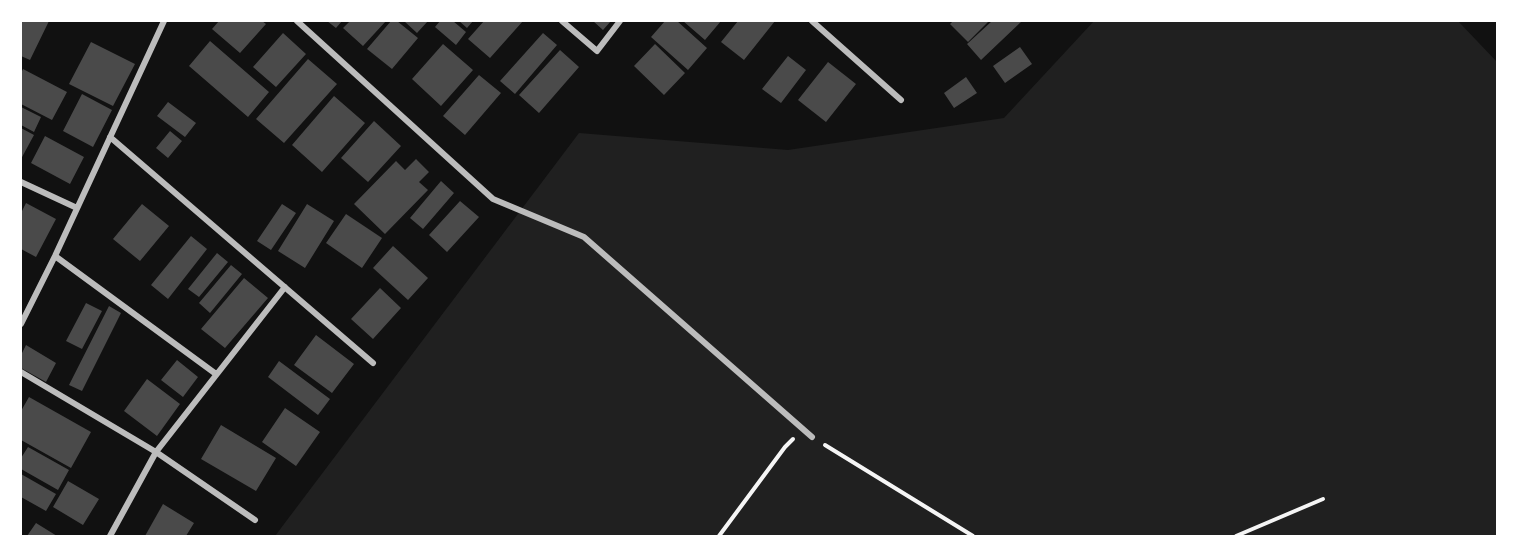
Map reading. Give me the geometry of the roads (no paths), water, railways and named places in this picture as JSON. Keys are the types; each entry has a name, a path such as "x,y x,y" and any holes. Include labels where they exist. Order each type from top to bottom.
{"street":[{"path":"21,324 56,256 164,21"},
{"path":"297,21 493,199 584,237 812,437"},
{"path":"562,21 597,51 620,21"},
{"path":"812,21 901,100"},
{"path":"110,137 373,363"},
{"path":"21,182 77,208"},
{"path":"56,256 216,374"},
{"path":"110,536 156,452 285,287"},
{"path":"21,372 156,452 255,520"}]}
